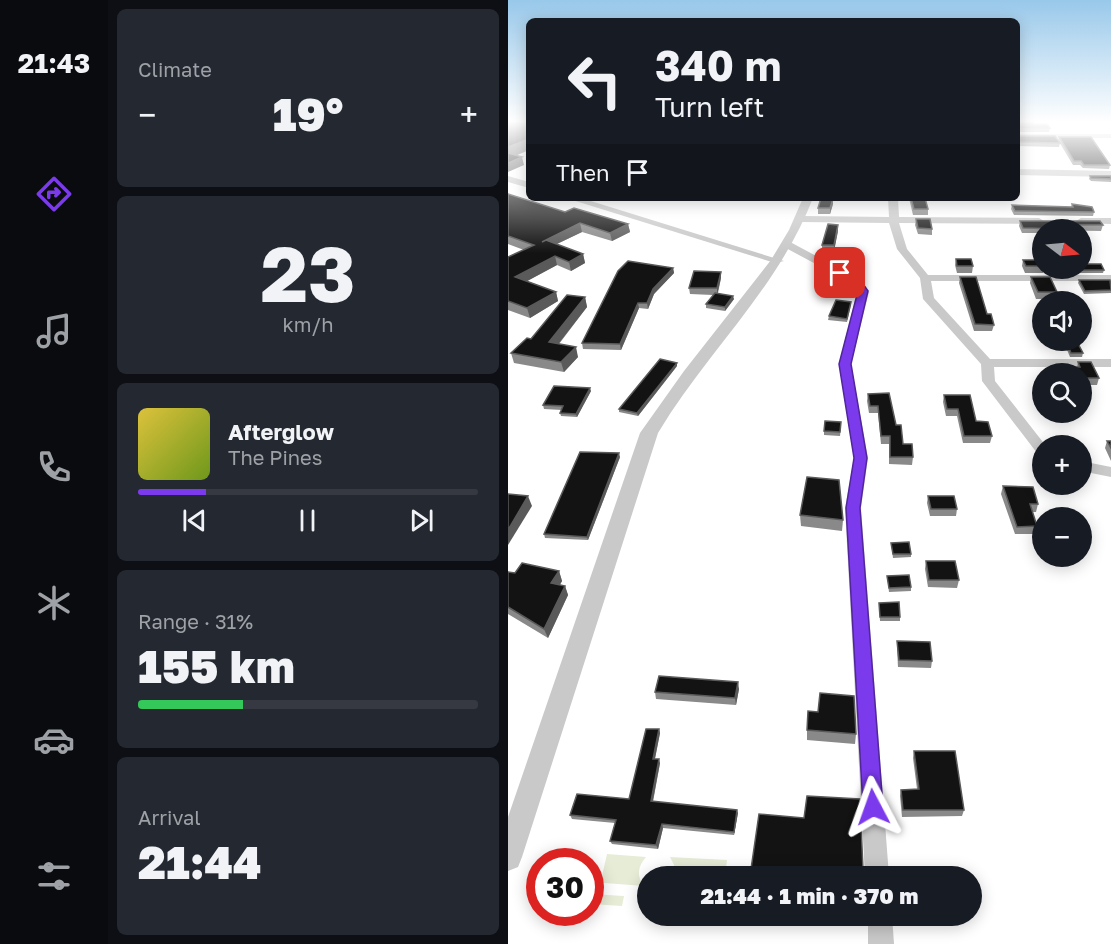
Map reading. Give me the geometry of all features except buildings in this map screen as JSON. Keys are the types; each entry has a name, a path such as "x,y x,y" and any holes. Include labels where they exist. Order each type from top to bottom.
{"street":[{"path":"1020,172 1111,174"},
{"path":"508,179 526,184"},
{"path":"583,201 783,253 857,282 863,291 845,364 861,458 853,508 876,866"},
{"path":"508,858 649,433 679,385 783,253 801,219 807,201"},
{"path":"893,201 894,222 902,249 925,278 929,299 988,363 989,381 1032,437"},
{"path":"801,219 894,222 1032,221"},
{"path":"1092,221 1111,221"},
{"path":"925,278 1111,278"},
{"path":"988,363 1111,363"},
{"path":"1092,468 1111,472"},
{"path":"880,926 881,944"}],"green space":[{"path":"607,854 646,857 640,866 637,866 637,885 604,883"},
{"path":"670,857 727,860 726,866 674,865"},
{"path":"604,895 624,896 622,906 604,905"}],"route":[{"path":"840,273 857,282 863,291 845,364 861,458 853,508 873,807"}]}
